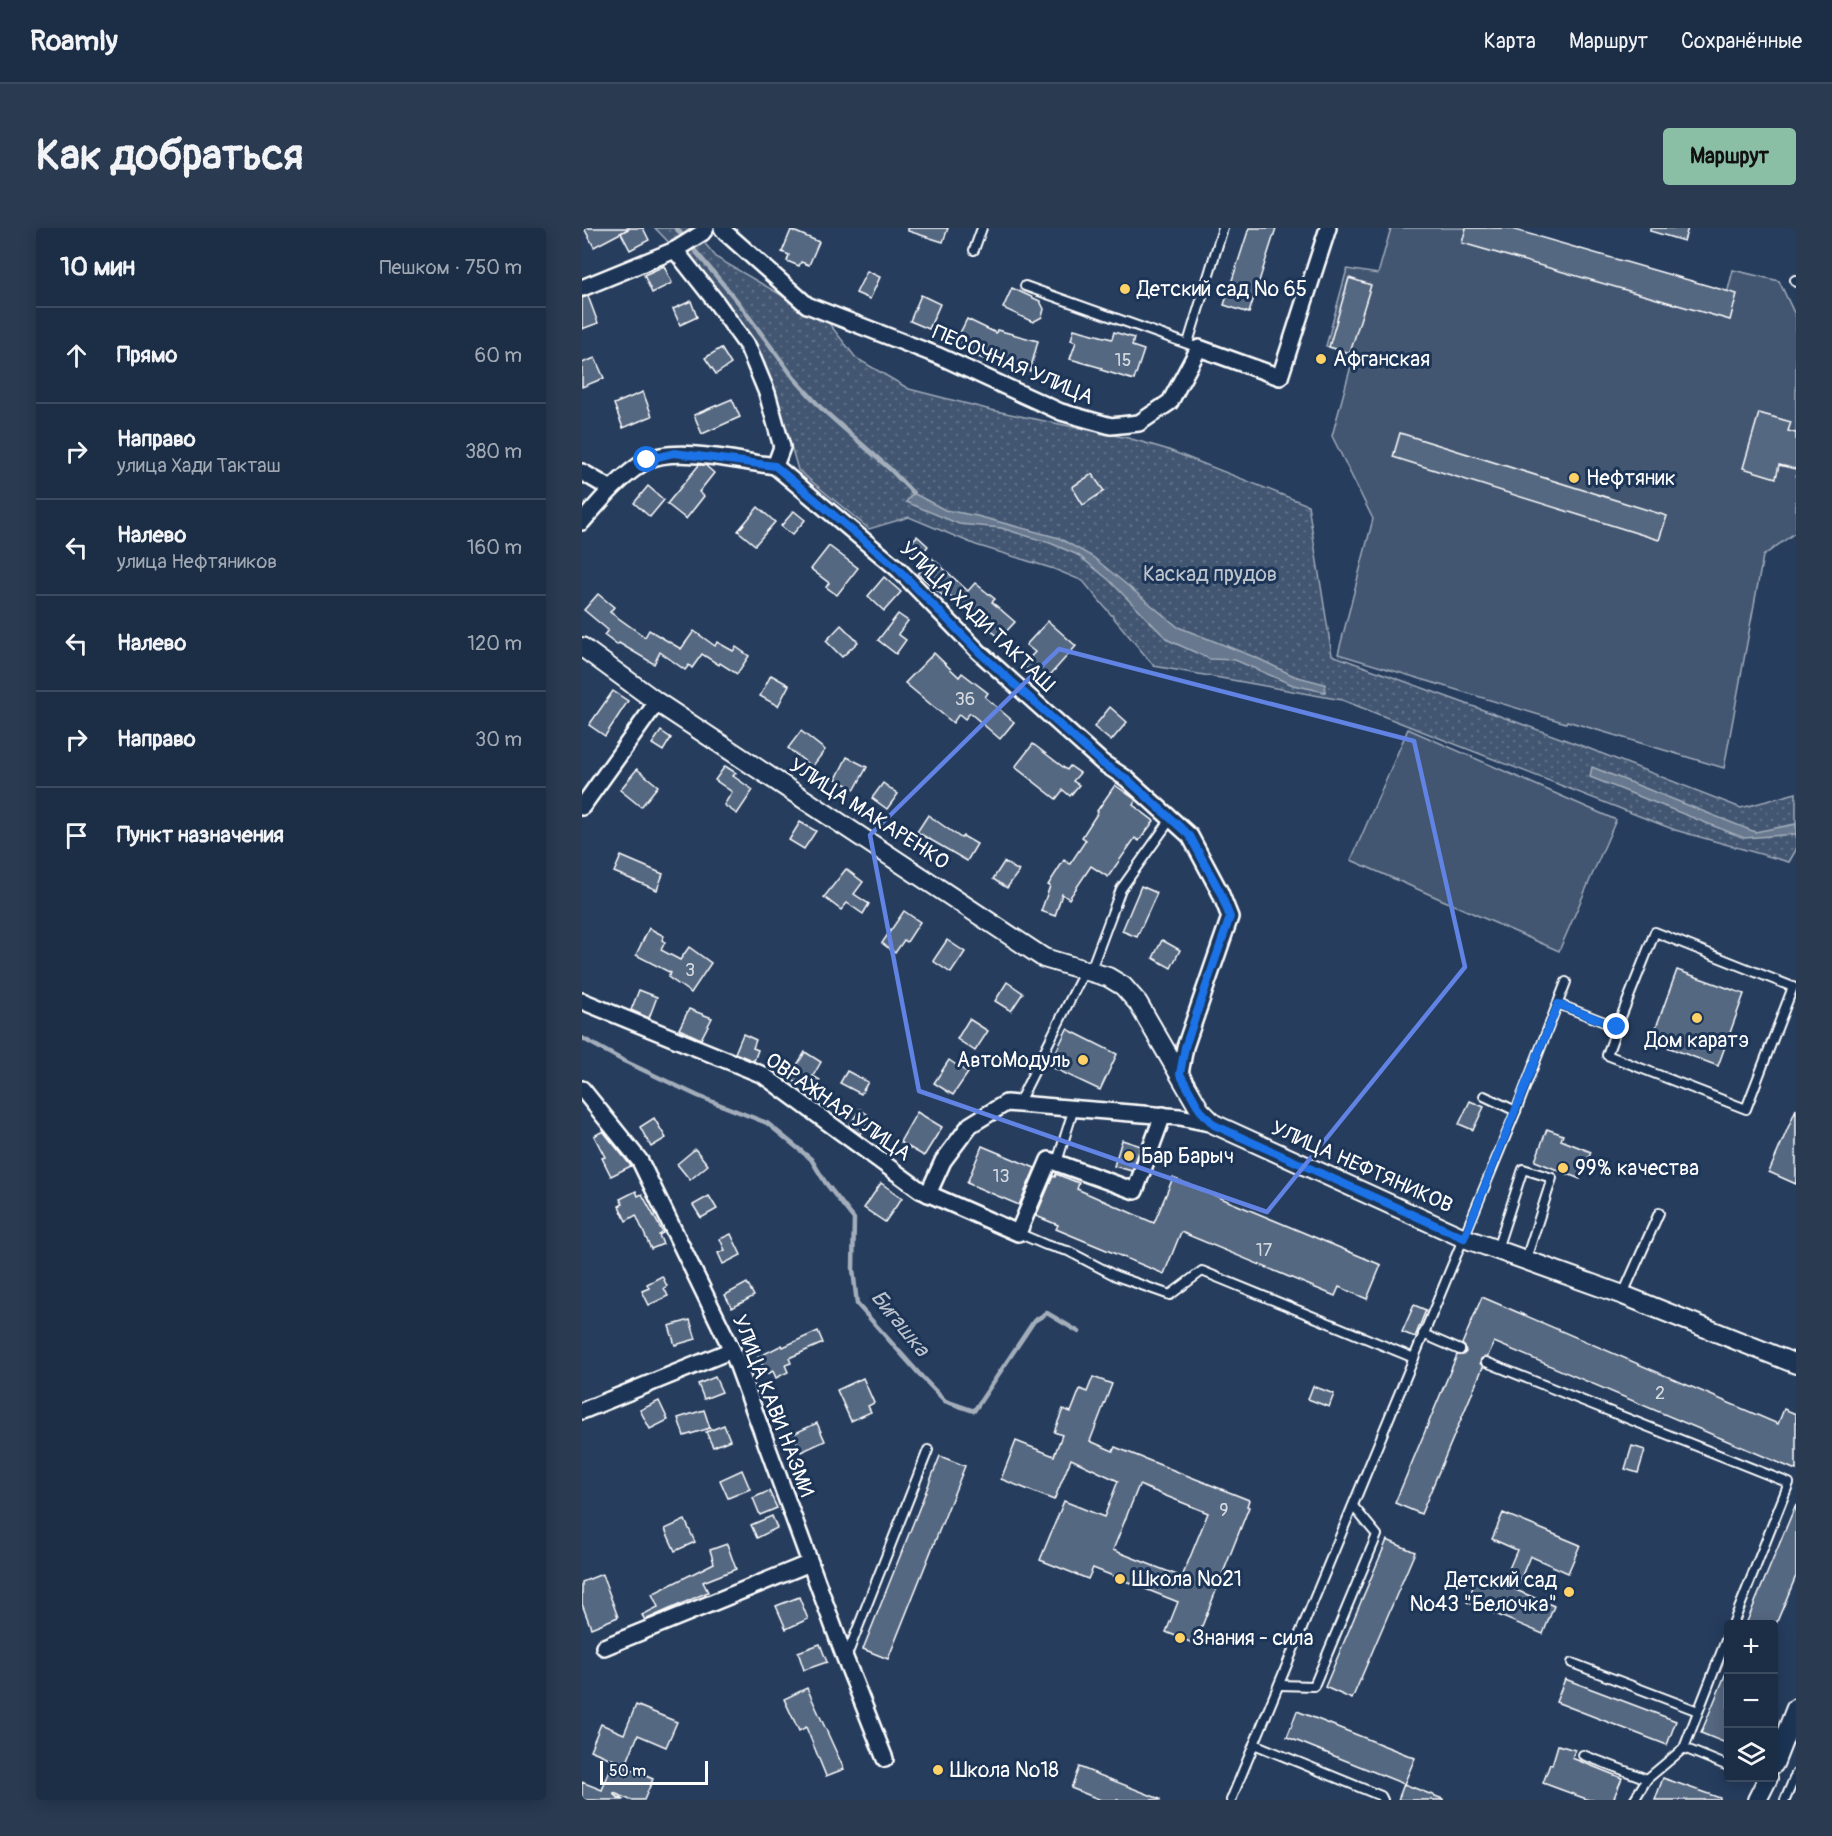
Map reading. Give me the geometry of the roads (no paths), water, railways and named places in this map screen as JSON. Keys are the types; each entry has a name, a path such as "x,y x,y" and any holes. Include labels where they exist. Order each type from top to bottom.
{"street":[{"name":"ПЕСОЧНАЯ УЛИЦА","path":"722,228 807,305 939,356 1061,412 1111,426 1139,423 1170,402 1193,345"},
{"path":"1193,345 1280,377 1328,228"},
{"path":"582,288 675,250 704,231"},
{"path":"582,522 611,489 647,460 674,453 775,466 782,447 767,393 748,347 675,250"},
{"name":"УЛИЦА ХАДИ ТАКТАШ","path":"775,466 898,569 979,652 1103,764 1127,779 1190,836 1220,892 1230,917 1185,1047 1180,1074"},
{"path":"582,472 611,489"},
{"name":"УЛИЦА МАКАРЕНКО","path":"582,647 657,702 1044,958 1108,977 1123,986 1138,1003"},
{"path":"582,807 657,702"},
{"name":"ОВРАЖНАЯ УЛИЦА","path":"582,1001 763,1075 920,1190 1017,1233"},
{"name":"УЛИЦА НЕФТЯНИКОВ","path":"1138,1003 1200,1110 1214,1125 1464,1238 1623,1295 1796,1364"},
{"name":"УЛИЦА КАВИ НАЗМИ","path":"582,1089 640,1161 732,1350 845,1658 885,1759"},
{"path":"928,1194 943,1161 970,1125 1006,1103 1163,1115 1214,1125"},
{"path":"1017,1233 1049,1160 1136,1191 1163,1115"},
{"path":"582,1411 732,1350"},
{"path":"604,1647 810,1563"},
{"path":"1778,1750 1796,1708"},
{"path":"1757,1800 1765,1782"}],"lane":[{"path":"974,250 981,228"},
{"path":"1025,286 1193,345 1223,228"},
{"path":"1018,1104 1087,971 1121,888 1171,819"},
{"path":"1655,932 1793,987 1746,1109 1607,1055 1617,1027 1655,932"},
{"path":"1231,1800 1464,1238 1566,982"},
{"path":"1558,1004 1617,1027"},
{"path":"1484,1096 1516,1111"},
{"path":"1057,1162 1074,1108"},
{"path":"1497,1249 1523,1169 1552,1178 1526,1259"},
{"path":"1623,1295 1659,1213"},
{"name":"ОВРАЖНАЯ УЛИЦА","path":"1017,1233 1068,1251 1116,1276 1170,1295 1202,1271 1414,1358"},
{"path":"1423,1334 1460,1350"},
{"path":"1486,1362 1789,1483 1735,1620"},
{"path":"845,1658 928,1450"},
{"path":"1278,1685 1314,1686 1377,1535 1353,1506"},
{"path":"1634,1800 1647,1779 1684,1748 1724,1645"},
{"path":"1572,1663 1698,1711"},
{"path":"1254,1744 1381,1796 1383,1800"},
{"path":"1684,1748 1724,1764"},
{"path":"1583,1755 1647,1779"},
{"path":"1785,1800 1796,1774"}],"waterway":[{"path":"676,228 738,302 794,378 821,408 891,470 913,493"},
{"name":"Бигашка","path":"582,1038 698,1096 767,1123 811,1159 825,1182 854,1219 853,1269 857,1304 945,1401 974,1411 1034,1321 1047,1313 1079,1332"}],"place":[{"name":"Детский сад № 65","path":"1125,289"},
{"name":"Афганская","path":"1321,359"},
{"name":"Нефтяник","path":"1574,478"},
{"name":"Дом каратэ","path":"1697,1018"},
{"name":"АвтоМодуль","path":"1083,1060"},
{"name":"Бар Барыч","path":"1129,1156"},
{"name":"99% качества","path":"1563,1168"},
{"name":"Школа №21","path":"1120,1579"},
{"name":"Детский сад №43 \"Белочка\"","path":"1569,1592"},
{"name":"Знания - сила","path":"1180,1638"},
{"name":"Школа №18","path":"938,1770"}],"park label":[{"name":"Каскад прудов","path":"1210,574"}]}
